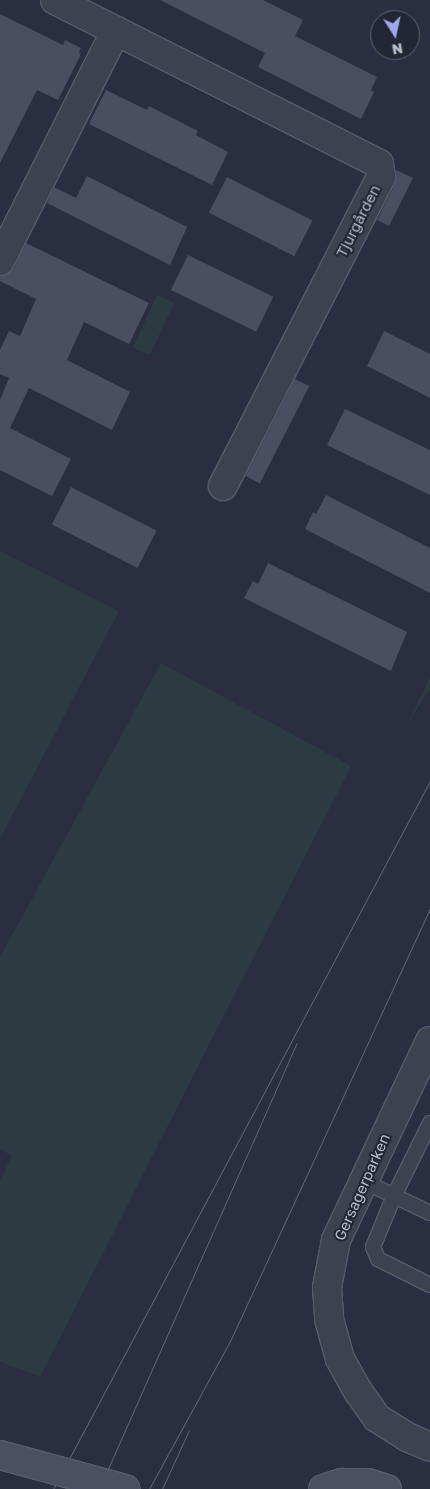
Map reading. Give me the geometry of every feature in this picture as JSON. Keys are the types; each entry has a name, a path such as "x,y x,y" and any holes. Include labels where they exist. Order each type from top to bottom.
{"street":[{"name":"Tjurgården","path":"55,0 379,164 381,177 222,486"},
{"path":"0,261 116,30"},
{"name":"Gersagerparken","path":"430,1041 422,1074 363,1181 336,1240 326,1287 330,1319 340,1359 358,1391 377,1418 407,1437 430,1447"},
{"path":"0,1455 125,1489"},
{"path":"323,1489 342,1483 368,1483 387,1489"}],"lane":[{"path":"430,1123 394,1196 374,1241 373,1251 378,1259 430,1285"},
{"path":"363,1181 430,1213"}],"shaded area":[{"path":"157,295 174,303 150,356 132,348"},
{"path":"0,551 119,611 0,839"},
{"path":"161,663 351,766 40,1377 0,1362 0,1181 12,1156 0,1149 0,957"},
{"path":"430,677 430,690 408,722"}],"building":[{"path":"160,0 263,0 303,20 295,36 377,77 371,90 374,92 361,119 258,67 265,53"},
{"path":"0,14 63,45 65,40 81,48 79,53 81,54 58,100 37,90 0,163"},
{"path":"106,90 147,110 149,106 198,131 196,135 228,152 212,185 89,124"},
{"path":"396,170 413,178 389,226 377,220 395,184"},
{"path":"87,176 187,227 170,265 47,203 54,187 76,198"},
{"path":"227,177 313,221 294,256 209,213"},
{"path":"26,243 149,303 129,344 84,322 67,360 130,392 112,430 29,388 10,428 71,459 52,496 0,470 0,400 9,378 0,374 0,350 9,331 20,336 36,299 0,281 0,276 8,274 14,268"},
{"path":"188,255 273,297 256,332 171,290"},
{"path":"384,331 430,354 430,398 367,366"},
{"path":"295,379 309,386 260,483 246,476"},
{"path":"345,409 430,450 430,495 327,445"},
{"path":"71,487 157,531 137,568 52,524"},
{"path":"326,495 430,548 430,593 305,529 313,512 316,514"},
{"path":"268,563 407,632 391,671 244,598 253,581 258,584"}],"tram line":[{"path":"53,1489 430,781"},
{"path":"149,1489 231,1339 430,909"},
{"path":"99,1489 297,1043"},
{"path":"162,1489 189,1430"}]}
